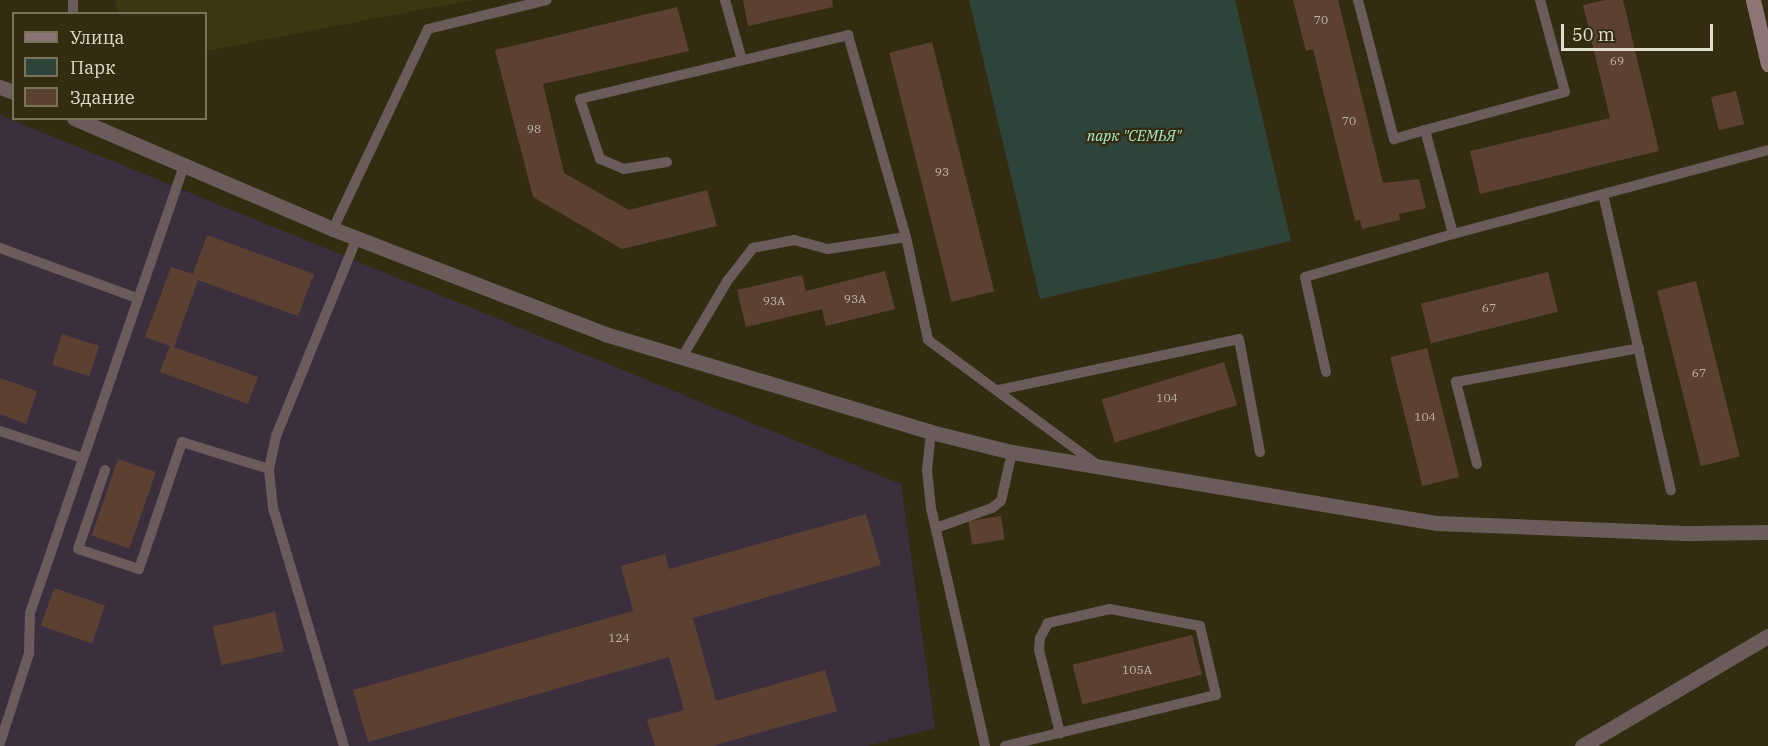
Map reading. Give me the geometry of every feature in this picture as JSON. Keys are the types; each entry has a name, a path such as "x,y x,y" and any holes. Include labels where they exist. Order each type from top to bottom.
{"main road":[{"path":"1753,0 1768,64"}],"street":[{"path":"78,120 333,229 681,359 931,432 1012,452 1437,523 1691,533 1768,532"},
{"path":"1582,746 1768,636"}],"lane":[{"path":"333,229 428,29 547,0"},
{"path":"725,0 742,60"},
{"path":"1358,0 1394,139 1565,92 1540,0"},
{"path":"667,162 624,169 600,159 580,99 848,35 906,237 928,340 999,390 1101,468"},
{"path":"1425,130 1453,234"},
{"path":"1326,372 1305,278 1453,234 1768,150"},
{"path":"0,743 29,652 30,613 184,167"},
{"path":"1603,194 1671,490"},
{"path":"681,359 728,280 753,248 794,240 828,249 906,237"},
{"path":"344,746 273,508 269,469 276,436 357,238"},
{"path":"0,248 137,298"},
{"path":"999,390 1239,339 1260,452"},
{"path":"1477,464 1456,382 1639,348"},
{"path":"0,431 82,458"},
{"path":"931,432 927,470 936,528 985,746"},
{"path":"105,470 78,549 139,569 182,442 269,469"},
{"path":"936,528 992,508 1001,501 1012,452"},
{"path":"1005,746 1060,733 1215,695 1200,626 1110,609 1048,623 1039,650 1060,733"}],"shaded area":[{"path":"115,0 472,0 207,51 207,12 118,12"},
{"path":"0,115 901,484 935,728 867,746 0,746"}],"green space":[{"name":"парк \"СЕМЬЯ\"","path":"969,0 1235,0 1291,241 1040,299"}],"building":[{"path":"743,0 832,0 833,7 748,26"},
{"path":"1293,0 1338,0 1383,183 1419,179 1426,208 1399,214 1400,220 1362,229 1360,220 1355,221 1313,49 1306,51"},
{"path":"1605,0 1623,0 1659,151 1480,194 1470,151 1610,118 1583,5"},
{"path":"677,7 689,51 543,84 564,173 629,210 707,190 717,226 622,249 533,197 495,50"},
{"path":"932,42 994,291 951,302 889,53"},
{"path":"1736,91 1744,124 1719,130 1711,97"},
{"path":"207,235 314,274 298,316 198,280 174,347 258,377 248,404 160,372 170,346 145,337 171,267 193,274"},
{"path":"885,271 895,309 826,326 822,309 746,327 737,290 802,275 806,291"},
{"path":"1548,272 1558,312 1431,343 1421,304"},
{"path":"1696,281 1740,457 1701,466 1657,291"},
{"path":"62,334 99,346 89,376 52,364"},
{"path":"1427,348 1459,477 1422,486 1390,357"},
{"path":"1224,362 1237,405 1115,442 1102,399"},
{"path":"0,378 37,391 26,424 0,414"},
{"path":"118,459 156,472 129,549 92,536"},
{"path":"866,514 881,565 693,618 716,701 825,670 837,711 712,746 655,746 647,720 684,710 669,657 368,742 353,690 633,611 621,566 665,554 669,569"},
{"path":"1001,516 1005,540 972,545 968,521"},
{"path":"54,588 105,606 92,643 41,626"},
{"path":"275,612 284,651 222,665 213,626"},
{"path":"1192,635 1202,675 1083,705 1073,665"}]}
